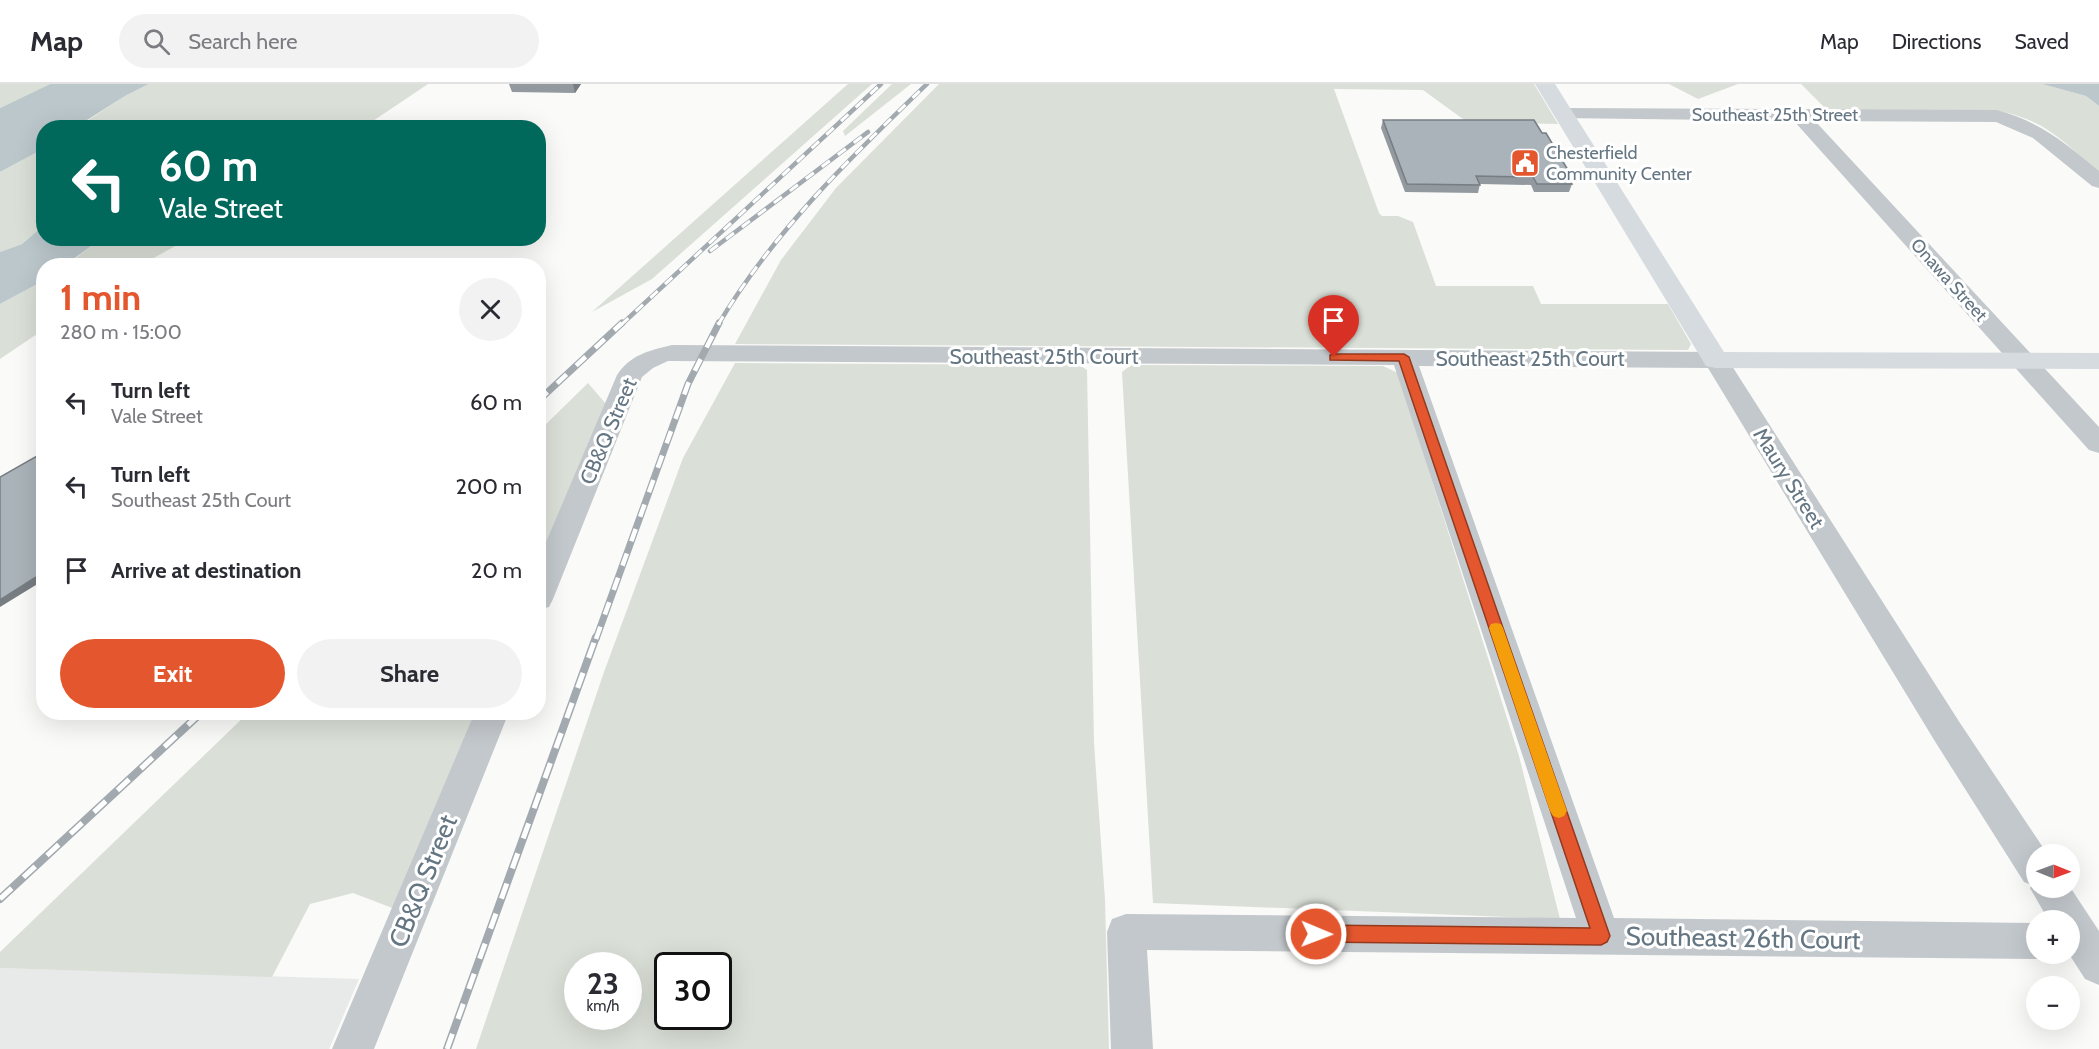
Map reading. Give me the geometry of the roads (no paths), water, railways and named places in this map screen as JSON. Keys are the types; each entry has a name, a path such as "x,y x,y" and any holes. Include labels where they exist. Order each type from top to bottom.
{"main road":[{"name":"Maury Street","path":"1545,84 1716,360"},
{"name":"Southeast 25th Court","path":"1716,360 2099,361"}],"street":[{"name":"Southeast 25th Street","path":"1565,114 1984,115 2029,125 2099,182"},
{"name":"Onawa Street","path":"1799,115 2099,444"},
{"name":"Southeast 25th Court","path":"672,353 1716,360"},
{"name":"CB&Q Street","path":"546,580 630,375 636,367 648,359 672,353"},
{"path":"1404,357 1601,936"},
{"name":"Maury Street","path":"1716,360 1948,733 2026,853"},
{"name":"CB&Q Street","path":"353,1049 489,720"},
{"path":"2056,898 2088,948"},
{"name":"Southeast 26th Court","path":"1132,1049 1126,932 2026,941"}],"railway":[{"path":"621,325 881,84"},
{"path":"718,325 763,259 814,197 927,84"},
{"path":"710,251 868,132"},
{"path":"546,394 622,323"},
{"path":"596,639 688,384 719,323"},
{"path":"447,1049 596,637"},
{"path":"0,899 193,720"}],"place":[{"name":"Chesterfield Community Center","path":"1525,163"}]}
